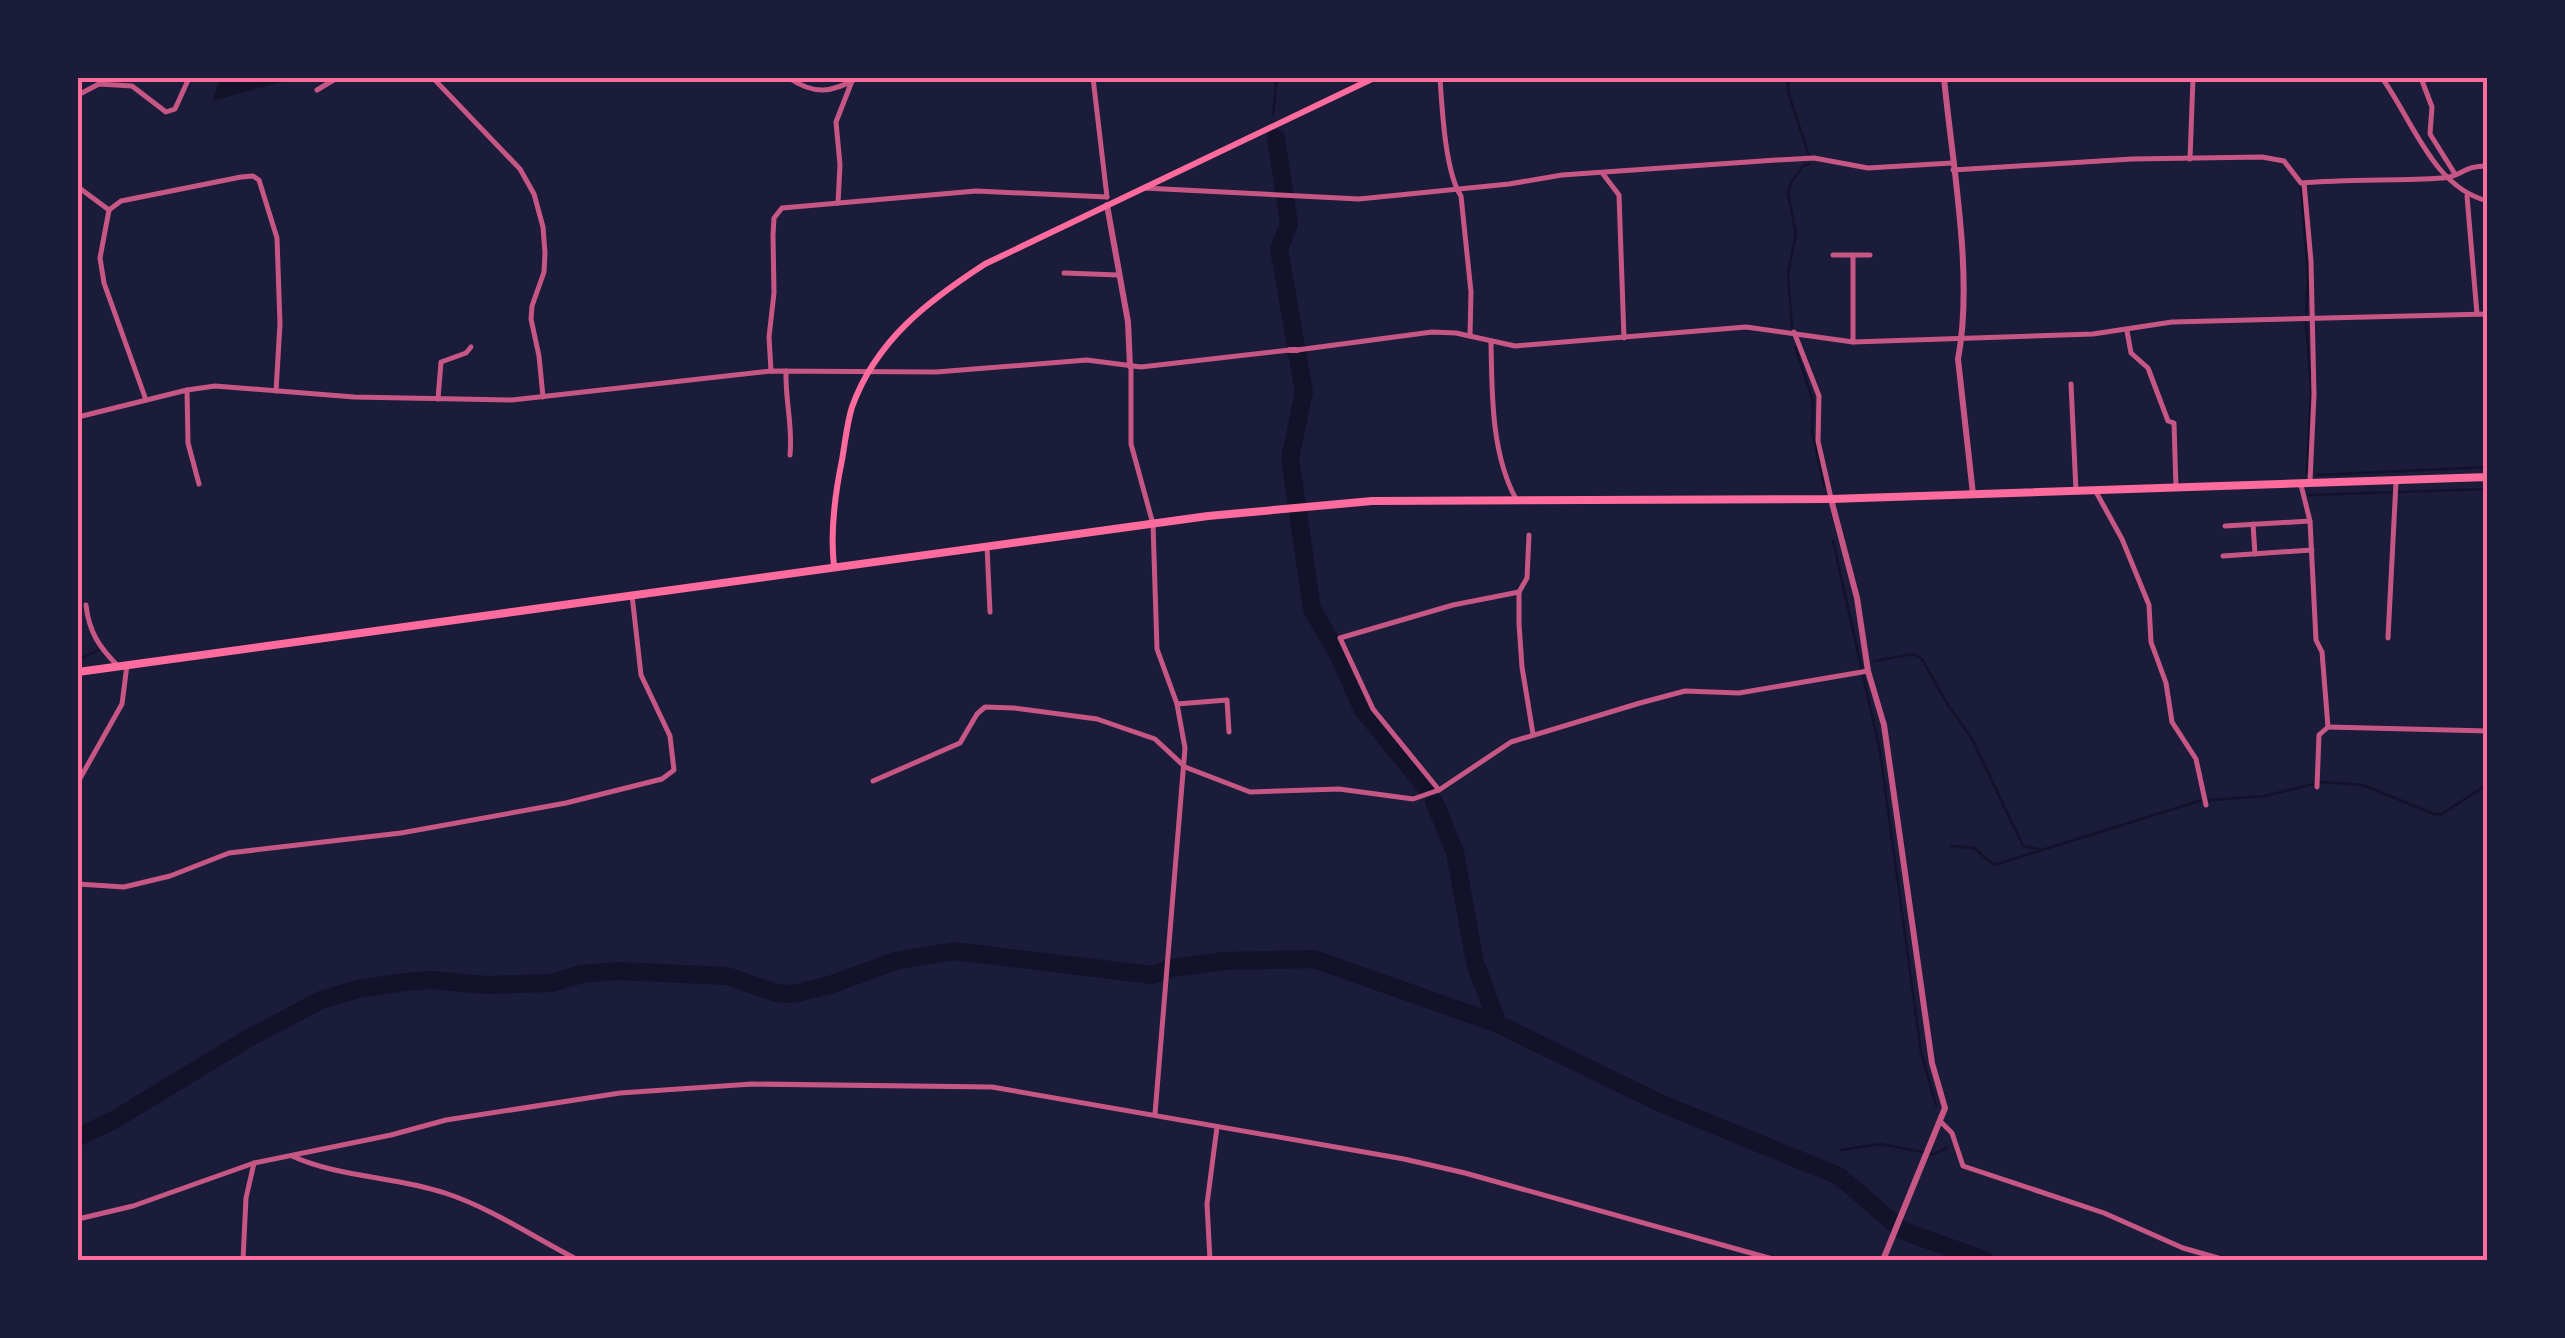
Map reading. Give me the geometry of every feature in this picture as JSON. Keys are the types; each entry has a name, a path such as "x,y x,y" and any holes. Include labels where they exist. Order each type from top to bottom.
{"highway":[{"path":"78,672 834,566 1153,524 1372,501 1831,499 2488,478"}],"main road":[{"path":"834,566 837,484 852,409 869,370 891,337 932,298 985,264 1107,201 1374,78"}],"street":[{"path":"78,96 99,84 132,86 166,112 176,110 190,78"},
{"path":"317,90 337,78"},
{"path":"433,78 520,169 534,194 545,253 531,319 540,356 543,398"},
{"path":"789,78 819,92 854,80"},
{"path":"1093,78 1107,201 1128,322 1131,444 1153,524 1157,649 1177,704 1186,748 1155,1114"},
{"path":"1440,78 1461,196 1471,292 1470,336"},
{"path":"1944,78 1961,229 1962,338 1958,359 1974,494"},
{"path":"2190,159 2193,78"},
{"path":"2382,78 2448,178 2467,196 2488,200"},
{"path":"2422,78 2432,107 2430,134 2455,174"},
{"path":"838,203 836,122 854,80"},
{"path":"1141,188 1359,199 1562,175 1814,158 1868,168 2132,159 2262,158 2284,162 2304,183 2311,261 2314,395 2305,485 2316,640 2322,652 2328,727"},
{"path":"2304,183 2361,178 2448,178 2470,166 2488,166"},
{"path":"1602,174 1618,196 1624,338"},
{"path":"146,400 104,283 100,258 110,210 120,202 253,176 259,180 277,238 280,309 276,391"},
{"path":"78,187 110,210"},
{"path":"772,371 769,337 774,293 774,218 782,208 976,191 1107,201"},
{"path":"2467,196 2478,314"},
{"path":"1833,255 1870,254"},
{"path":"1853,256 1853,342"},
{"path":"1064,273 1118,274"},
{"path":"78,417 214,386 438,399 543,398 786,370 936,372 1087,360 1130,366 1432,332 1538,346 1746,328 1853,342 2127,331 2172,322 2488,314"},
{"path":"2127,331 2131,352 2148,368 2168,420 2174,423 2176,488"},
{"path":"1794,332 1819,396 1818,441 1857,598 1864,672 1884,725 1932,1063 1945,1108 1883,1260"},
{"path":"1491,342 1490,392 1498,456 1516,500"},
{"path":"438,399 441,362 466,353 471,347"},
{"path":"786,370 784,398 792,433 790,455"},
{"path":"2071,384 2076,491"},
{"path":"187,390 188,443 199,484"},
{"path":"2388,638 2396,480"},
{"path":"2094,490 2122,539 2150,606 2150,642 2166,683 2172,722 2196,759 2205,801"},
{"path":"2224,526 2310,521"},
{"path":"2253,524 2256,554"},
{"path":"1529,534 1527,578 1519,592 1522,666 1533,734"},
{"path":"987,546 990,612"},
{"path":"2223,556 2312,550"},
{"path":"1439,790 1373,709 1340,638 1519,592"},
{"path":"78,884 124,887 170,876 229,853 402,833 566,803 662,779 674,770 670,736 641,676 632,595"},
{"path":"78,782 122,704 122,665 101,649 89,630 86,605"},
{"path":"874,781 960,743 977,714 986,707 1097,719 1155,739 1185,767 1250,792 1339,789 1413,800 1439,790 1511,742 1533,734 1686,691 1740,693 1864,672"},
{"path":"1177,704 1226,700 1229,732"},
{"path":"2317,784 2319,735 2328,727 2488,731"},
{"path":"78,1219 133,1206 254,1163 520,1107 620,1093 752,1084 992,1087 1404,1159 1776,1260"},
{"path":"1938,1126 1952,1133 1962,1166 2104,1213 2183,1248 2225,1260"},
{"path":"1210,1260 1207,1204 1217,1127"},
{"path":"290,1156 316,1167 442,1192 578,1260"},
{"path":"243,1260 246,1198 254,1163"}],"shaded area":[{"path":"221,78 278,78 281,82 212,101"}],"waterway":[{"path":"1273,115 1277,78"},
{"path":"1788,78 1788,92 1809,156"},
{"path":"1276,138 1289,224 1279,249 1304,392 1290,458 1312,609 1363,710 1426,787"},
{"path":"1792,327 1788,273 1796,234 1788,193 1803,166 1810,164"},
{"path":"2301,189 2308,277 2306,313"},
{"path":"2306,323 2311,388 2307,473"},
{"path":"1795,347 1813,401 1812,432 1824,486"},
{"path":"2317,475 2488,467"},
{"path":"2309,495 2488,489"},
{"path":"1833,541 1880,751 1921,1052 1936,1105"},
{"path":"78,660 98,650"},
{"path":"1874,661 1913,654 1922,659 1971,737 2023,846 2039,849"},
{"path":"1951,846 1974,848 1994,865 2199,801 2264,796 2322,782 2363,785 2442,814 2488,784"},
{"path":"1434,801 1455,852 1475,963 1498,1024"},
{"path":"78,1137 321,1000 358,989 405,982 551,983 582,974 618,971 727,976 776,993 793,994 895,961 954,951 1152,975 1172,968 1224,961 1314,959 1498,1024 1660,1103 1839,1176 1903,1231 1985,1260"},
{"path":"1841,1150 1880,1144 1934,1154 1947,1148"}]}
